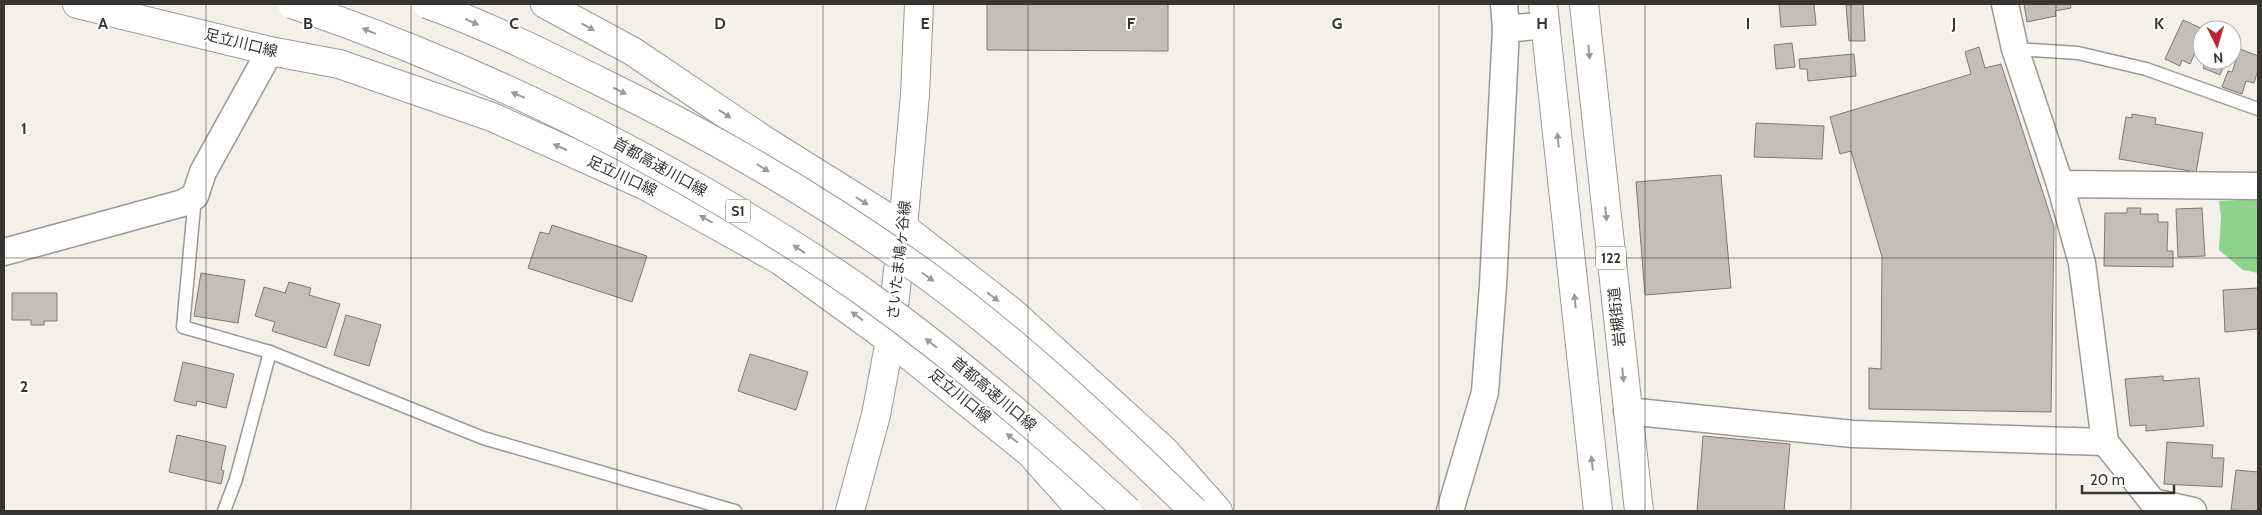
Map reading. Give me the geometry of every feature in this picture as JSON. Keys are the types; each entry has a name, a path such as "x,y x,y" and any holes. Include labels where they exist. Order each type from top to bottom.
{"main road":[{"name":"足立川口線","path":"78,4 270,51 339,64 492,117 644,185 781,261 890,340 1030,453 1082,511"},
{"name":"首都高速川口線","path":"292,4 364,28 518,95 661,165 780,236 867,294 1011,406 1128,511"},
{"path":"427,4 545,54 652,107 756,164 857,226 934,281 1012,345 1103,423 1194,511"},
{"path":"545,4 632,51 764,140 903,227 1018,318 1164,450 1218,511"},
{"name":"さいたま鳩ヶ谷線","path":"850,511 876,415 890,340 915,95 919,4"},
{"name":"岩槻街道","path":"1584,4 1639,511"},
{"path":"1545,14 1598,511"},
{"path":"1011,406 1106,511"}],"street":[{"path":"2005,4 2014,49 2060,184 2082,263 2105,442 2153,502 2193,511"},
{"path":"1450,511 1485,392 1494,284 1505,16 1545,14"},
{"path":"4,252 183,203 195,196 203,172 270,51"},
{"path":"2060,184 2258,186"},
{"path":"1627,411 1853,434 2105,442"}],"lane":[{"path":"2014,49 2078,54 2146,68 2258,109"},
{"path":"195,196 184,327 270,352 483,438 735,511"},
{"path":"224,511 236,479 270,352"}],"green space":[{"path":"2258,199 2258,273 2243,270 2219,250 2221,217 2219,201"}],"building":[{"path":"987,4 1168,4 1168,51 987,50"},
{"path":"1779,4 1814,4 1816,25 1781,27"},
{"path":"1863,4 1865,41 1849,41 1846,5"},
{"path":"2024,4 2070,4 2071,8 2055,11 2056,16 2027,22"},
{"path":"2183,20 2192,24 2192,60 2190,64 2182,60 2180,66 2165,59"},
{"path":"1792,43 1795,67 1776,69 1774,45"},
{"path":"1979,47 1985,68 2001,64 2054,227 2051,412 1869,409 1869,368 1881,369 1882,257 1851,151 1840,154 1830,117 1971,74 1965,52"},
{"path":"2242,50 2258,56 2258,70 2254,83 2246,81 2242,94 2222,87 2228,71 2232,72 2233,70 2242,70"},
{"path":"1854,54 1856,76 1808,81 1807,69 1800,69 1799,59"},
{"path":"2208,70 2222,70 2220,75"},
{"path":"2132,114 2156,118 2155,124 2203,133 2196,172 2119,159 2126,117 2132,118"},
{"path":"1756,123 1824,126 1822,159 1754,157"},
{"path":"1721,175 1731,288 1645,295 1636,182"},
{"path":"2127,208 2141,208 2140,214 2158,214 2158,222 2168,222 2167,251 2173,251 2173,267 2104,266 2105,213 2127,213"},
{"path":"2202,208 2205,256 2178,257 2176,209"},
{"path":"552,225 647,256 632,302 528,268 540,232 549,234"},
{"path":"201,273 245,280 238,323 194,316"},
{"path":"289,282 311,288 309,295 340,304 326,348 272,331 275,322 255,316 264,287 285,293"},
{"path":"2258,288 2258,329 2225,332 2223,290"},
{"path":"12,293 57,293 57,321 44,321 44,325 31,325 31,320 12,320"},
{"path":"346,315 381,325 369,366 334,355"},
{"path":"750,354 808,372 796,410 738,391"},
{"path":"183,362 234,374 226,408 197,401 196,406 174,401"},
{"path":"2163,376 2163,381 2199,378 2204,426 2146,431 2146,425 2130,426 2125,379"},
{"path":"177,435 226,446 221,470 224,471 221,484 169,472"},
{"path":"1703,436 1790,444 1784,511 1697,511"},
{"path":"2167,442 2213,445 2212,458 2224,458 2222,487 2164,484"},
{"path":"2236,470 2258,472 2258,511 2231,510"}]}
